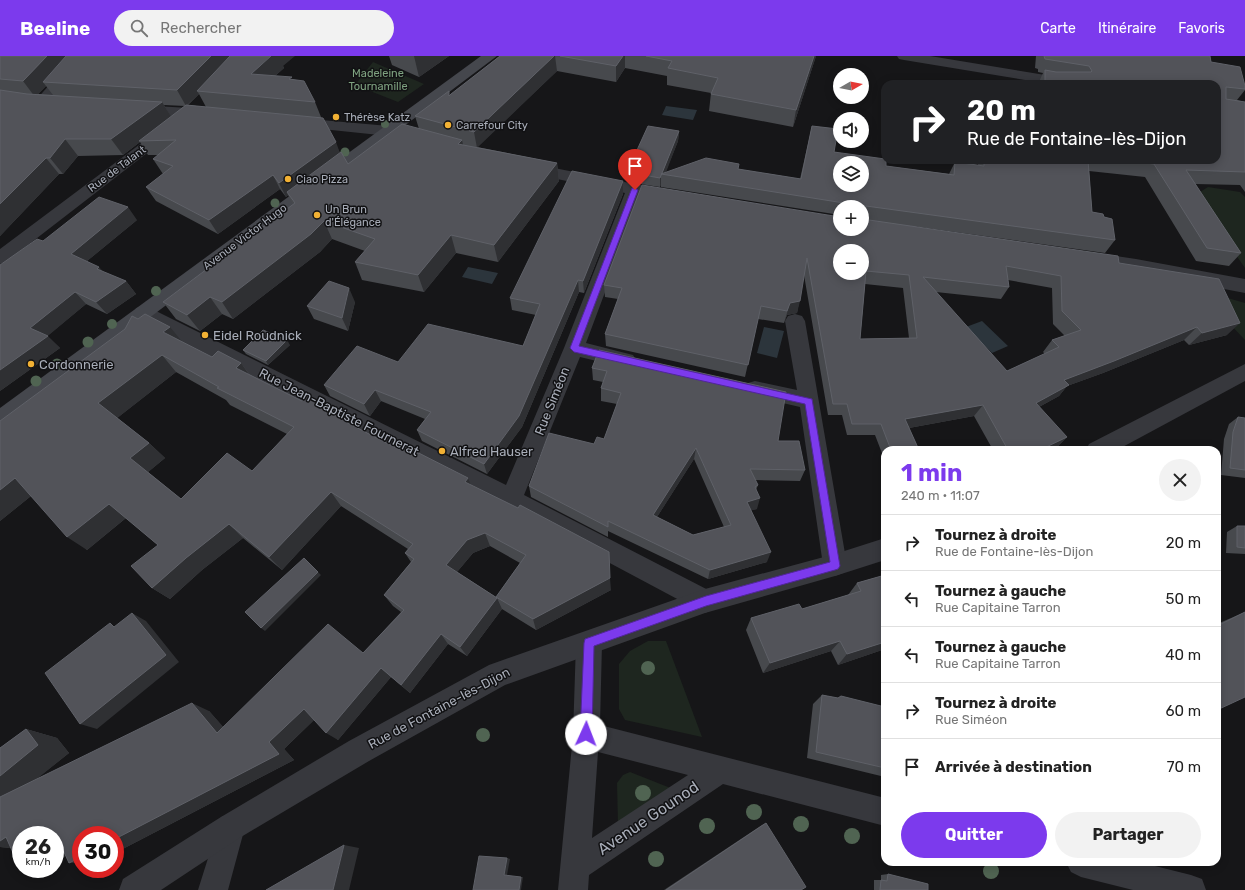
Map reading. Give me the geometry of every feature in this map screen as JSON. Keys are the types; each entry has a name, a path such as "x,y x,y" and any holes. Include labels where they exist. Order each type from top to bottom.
{"main road":[{"name":"Avenue Victor Hugo","path":"0,419 490,56"}],"street":[{"path":"56,105 34,104 83,56"},
{"path":"904,56 1051,80"},
{"name":"Rue de Talant","path":"0,258 191,113 206,97"},
{"path":"127,109 220,116"},
{"path":"282,122 389,131 424,139"},
{"path":"514,164 635,190 682,198"},
{"name":"Rue Siméon","path":"511,500 574,348 635,190"},
{"path":"1074,256 1136,265 1245,286"},
{"name":"Rue Jean-Baptiste Fournerat","path":"143,313 706,601"},
{"path":"794,321 809,401 835,566"},
{"path":"574,348 642,364"},
{"path":"1105,446 1245,372"},
{"path":"733,384 809,401"},
{"name":"Rue de Fontaine-lès-Dijon","path":"134,890 231,827 359,751 498,674 545,656 589,643 706,601 835,566 881,550"},
{"path":"575,878 586,734 589,643"},
{"name":"Avenue Gounod","path":"586,734 881,811"},
{"name":"Avenue Gounod","path":"575,878 720,770"},
{"path":"213,890 231,827"},
{"path":"1097,866 1191,890"}],"green space":[{"name":"Madeleine Tournamille","path":"373,62 424,84 398,102 355,85"},
{"path":"1208,187 1240,192 1245,197 1245,268 1200,192"},
{"path":"1207,292 1245,303 1245,340 1211,304"},
{"path":"648,641 666,641 702,737 625,720 619,709 619,664 630,651"},
{"path":"630,772 673,789 618,824 617,783 623,775"}],"shaded area":[{"path":"666,106 697,110 693,120 662,115"},
{"path":"468,267 498,273 492,284 462,277"},
{"path":"982,321 1008,346 992,353 966,327"},
{"path":"764,327 784,331 777,358 757,353"}],"building":[{"path":"0,56 47,56 23,81 0,79"},
{"path":"66,56 211,56 177,90 43,82"},
{"path":"230,56 271,56 251,74 292,77 289,79 304,81 315,102 197,91"},
{"path":"500,56 554,56 474,132 415,116 449,91 449,96"},
{"path":"560,56 623,56 616,66"},
{"path":"646,56 814,56 796,110 711,94 718,78 668,68 672,61"},
{"path":"1044,56 1210,56 1211,62 1240,67 1245,89 1226,87 1226,99 1245,102 1245,172 1186,170 1241,253 1207,248 1154,164 1221,164 1221,80 1045,80 1045,70 1056,72 1092,71 1089,66 1045,59"},
{"path":"0,90 27,94 162,102 111,139 65,139 50,158 46,158 0,204"},
{"path":"186,105 323,118 336,142 279,183 273,175 209,220 146,187 173,166 153,159 176,140 139,141"},
{"path":"402,124 462,140 458,144 557,163 494,245 451,235 418,275 355,262 375,239 324,221 311,234 222,302 210,297 187,315 163,302 295,203 287,192 341,152 348,164"},
{"path":"648,126 679,131 660,178 627,172"},
{"path":"812,126 833,128 834,152 863,156 833,156 833,192 869,192 869,157 881,158 881,164 886,164 886,166 954,175 955,164 984,166 984,164 1088,164 1092,212 1103,214 1104,217 1112,219 1115,240 869,206 869,200 833,200 833,201 661,174 706,158 739,164 738,169 801,179"},
{"path":"572,171 623,181 583,281 578,280 519,416 484,464 417,430 431,412 375,390 364,404 324,385 357,346 398,362 428,324 523,346 540,304 510,298"},
{"path":"642,185 833,216 833,236 869,236 869,220 1118,256 1119,263 1219,279 1240,323 1202,333 1197,327 1064,380 1069,385 1036,403 1067,437 1048,446 1006,446 983,405 905,419 917,446 889,446 881,424 852,424 847,404 833,404 807,258 800,301 790,303 787,311 761,306 748,365 605,334 622,288 604,285","holes":["833,244 869,244 869,271 909,275 917,338 860,339 865,280 833,280","1006,266 1061,276 1062,311 1081,330 1052,340 1059,347 1007,371 923,277 1009,287"]},
{"path":"99,197 128,207 71,254 99,267 97,269 126,281 96,302 75,292 30,328 48,336 0,370 0,265 37,239 43,241"},
{"path":"329,281 349,288 342,318 307,306"},
{"path":"145,314 170,327 163,332 212,357 218,351 241,363 236,368 302,401 306,396 347,417 344,421 398,449 401,444 468,478 465,482 518,508 520,505 609,552 610,578 533,619 496,597 526,555 485,533 467,540 446,565 497,598 460,647 441,634 401,685 381,668 326,733 304,709 269,742 279,754 124,834 124,826 72,826 72,862 69,863 64,852 64,826 12,826 12,851 6,837 0,841 0,797 192,703 217,733 328,624 363,653 404,610 384,595 414,559 405,553 413,544 331,492 269,557 229,524 186,558 152,588 131,566 158,545 109,504 67,537 15,478 0,490 0,421 125,329 132,316 138,319","holes":["162,355 219,387 217,388 294,427 252,471 227,453 181,499 130,458 149,443 98,403"]},
{"path":"263,330 287,340 266,361 243,350"},
{"path":"599,350 786,392 778,441 799,441 805,470 750,469 758,485 755,487 760,498 747,502 771,552 710,570 608,521 608,527 529,486 549,433 594,444 597,437 604,439 621,393 601,388 607,371 592,368","holes":["696,448 731,525 693,535 653,515"]},
{"path":"1238,417 1245,418 1245,470 1230,468 1233,432"},
{"path":"1237,526 1245,526 1245,548 1237,547"},
{"path":"304,558 318,572 261,628 245,612"},
{"path":"881,576 881,643 847,654 840,641 770,663 751,618 799,604 802,609 861,591 857,583"},
{"path":"1245,612 1245,697 1221,708 1221,624"},
{"path":"132,613 166,655 80,724 45,673 110,623 114,627"},
{"path":"822,695 838,698 841,696 881,706 881,767 816,752"},
{"path":"26,729 38,745 0,776 0,748"},
{"path":"766,823 806,887 801,890 666,890"},
{"path":"344,845 333,890 266,890"},
{"path":"479,856 507,858 504,875 521,877 519,890 473,890"},
{"path":"888,874 928,884 928,890 880,890 881,880 887,881"}],"place":[{"name":"Thérèse Katz","path":"336,117"},
{"name":"Carrefour City","path":"448,125"},
{"name":"Ciao Pizza","path":"288,179"},
{"name":"Un Brun d'Élégance","path":"317,215"},
{"name":"Eidel Roudnick","path":"205,335"},
{"name":"Cordonnerie","path":"31,364"},
{"name":"Alfred Hauser","path":"442,451"}],"route":[{"path":"586,734 589,643 662,615 706,601 835,566 809,401 574,348 635,190"}]}
